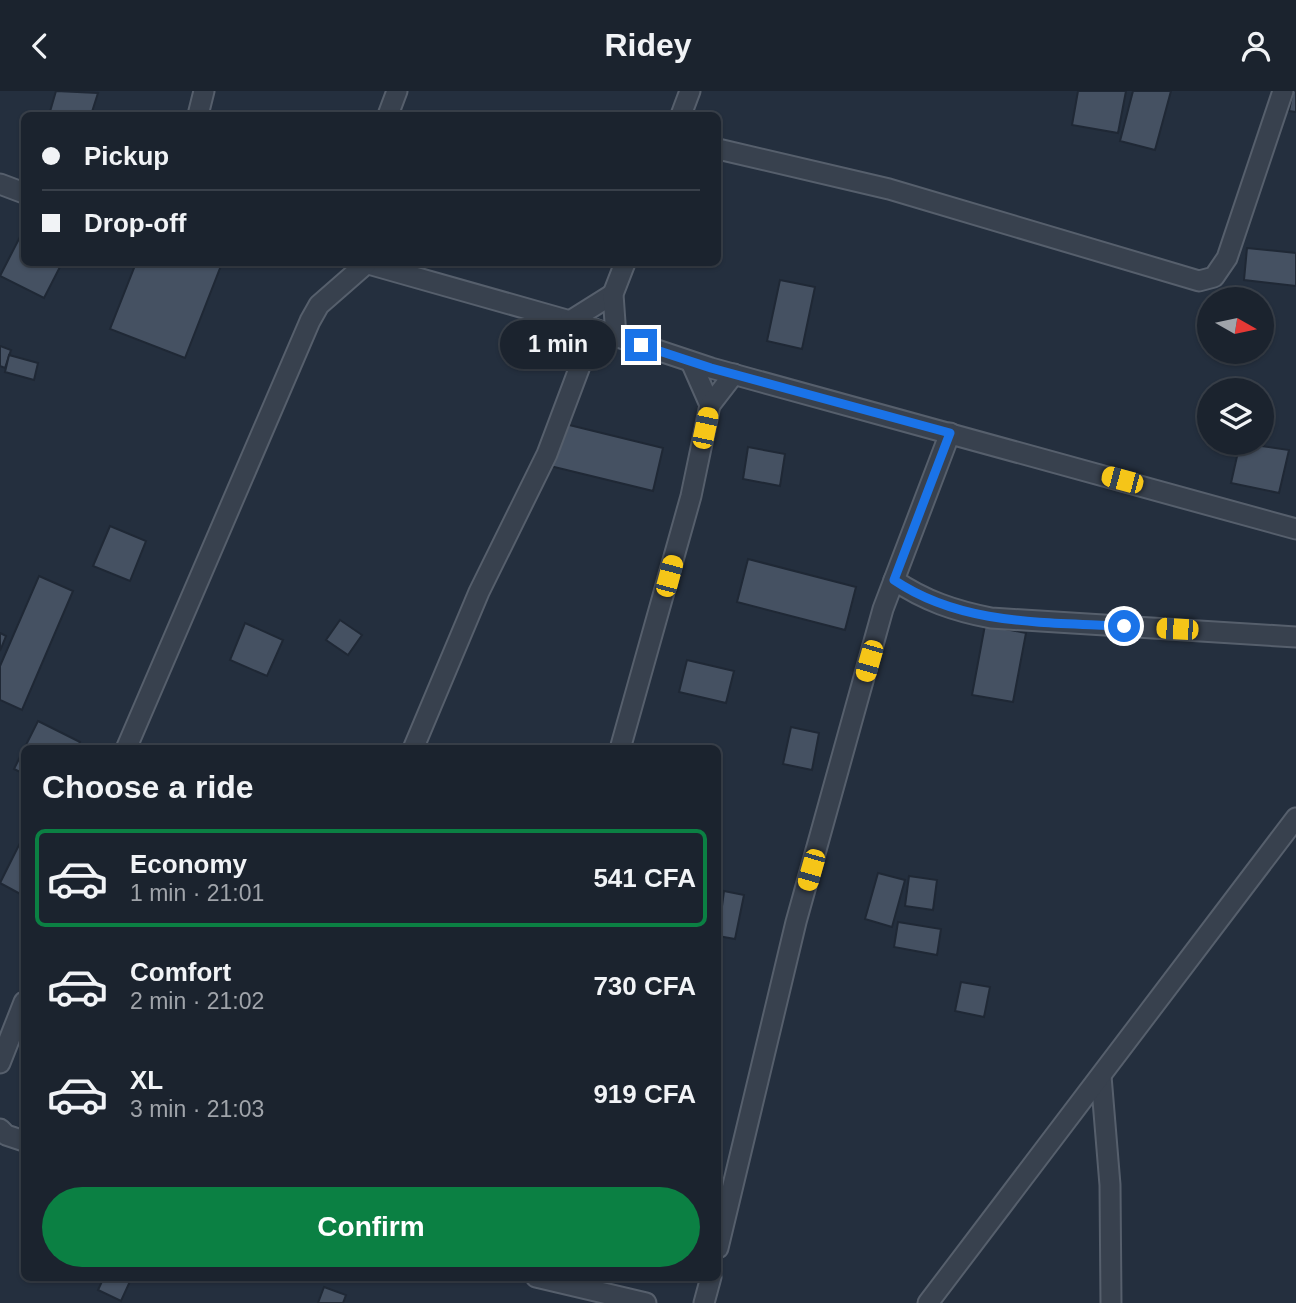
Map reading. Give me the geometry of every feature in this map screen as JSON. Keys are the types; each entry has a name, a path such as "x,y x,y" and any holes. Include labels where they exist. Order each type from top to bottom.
{"street":[{"path":"199,112 204,91"},
{"path":"389,112 397,91"},
{"path":"682,112 690,91"},
{"path":"721,150 889,189 1199,281 1214,277 1227,258 1283,91"},
{"path":"0,184 21,192"},
{"path":"128,745 310,321 319,305 363,266"},
{"path":"377,266 570,321 691,362 1296,529"},
{"path":"616,337 613,294 624,266"},
{"path":"570,321 613,294"},
{"path":"415,745 479,592 547,454 594,329"},
{"path":"691,362 710,405"},
{"path":"621,745 691,496 710,405 734,374"},
{"path":"721,1235 796,922 883,609 950,433"},
{"path":"894,580 914,594 950,610 991,618 1296,637"},
{"path":"928,1303 1296,818"},
{"path":"0,1063 21,1010"},
{"path":"1101,1076 1110,1185 1111,1303"},
{"path":"0,1129 6,1135 21,1140"},
{"path":"553,1281 646,1303"},
{"path":"704,1303 709,1281"}],"building":[{"path":"56,91 98,93 92,112 50,112"},
{"path":"1078,91 1126,91 1118,133 1072,125"},
{"path":"1133,91 1171,91 1155,150 1120,141"},
{"path":"1293,91 1296,91 1296,112 1289,111"},
{"path":"21,235 21,266 60,266 44,298 0,276"},
{"path":"1247,248 1296,253 1296,286 1244,280"},
{"path":"135,266 221,266 185,358 110,329"},
{"path":"780,280 815,287 802,349 767,341"},
{"path":"0,346 11,350 5,368 0,366"},
{"path":"9,355 38,363 34,380 5,372"},
{"path":"557,422 663,448 653,491 546,465"},
{"path":"748,447 785,454 780,486 743,479"},
{"path":"1274,448 1289,450 1279,493 1231,483 1237,455 1274,455"},
{"path":"110,526 146,541 130,581 93,566"},
{"path":"748,559 856,587 845,630 737,602"},
{"path":"39,576 73,591 22,710 0,700 0,666"},
{"path":"340,620 362,635 348,655 326,640"},
{"path":"245,623 283,640 267,676 230,660"},
{"path":"985,625 1026,633 1013,702 972,695"},
{"path":"0,633 6,636 0,651"},
{"path":"687,660 734,671 726,703 679,692"},
{"path":"38,721 80,742 79,745 26,745"},
{"path":"791,727 819,733 812,770 783,764"},
{"path":"21,755 21,772 14,769"},
{"path":"20,843 21,844 21,894 0,883"},
{"path":"878,873 905,880 892,927 865,919"},
{"path":"909,876 937,880 933,910 905,906"},
{"path":"724,891 744,895 735,939 721,937"},
{"path":"898,922 941,929 937,955 894,947"},
{"path":"961,982 990,987 984,1017 955,1011"},
{"path":"102,1281 130,1281 121,1301 98,1290"},
{"path":"324,1287 346,1295 343,1303 318,1303"}],"route":[{"path":"641,345 711,368 950,433 894,580 914,594 950,610 991,618 1124,626"}]}
